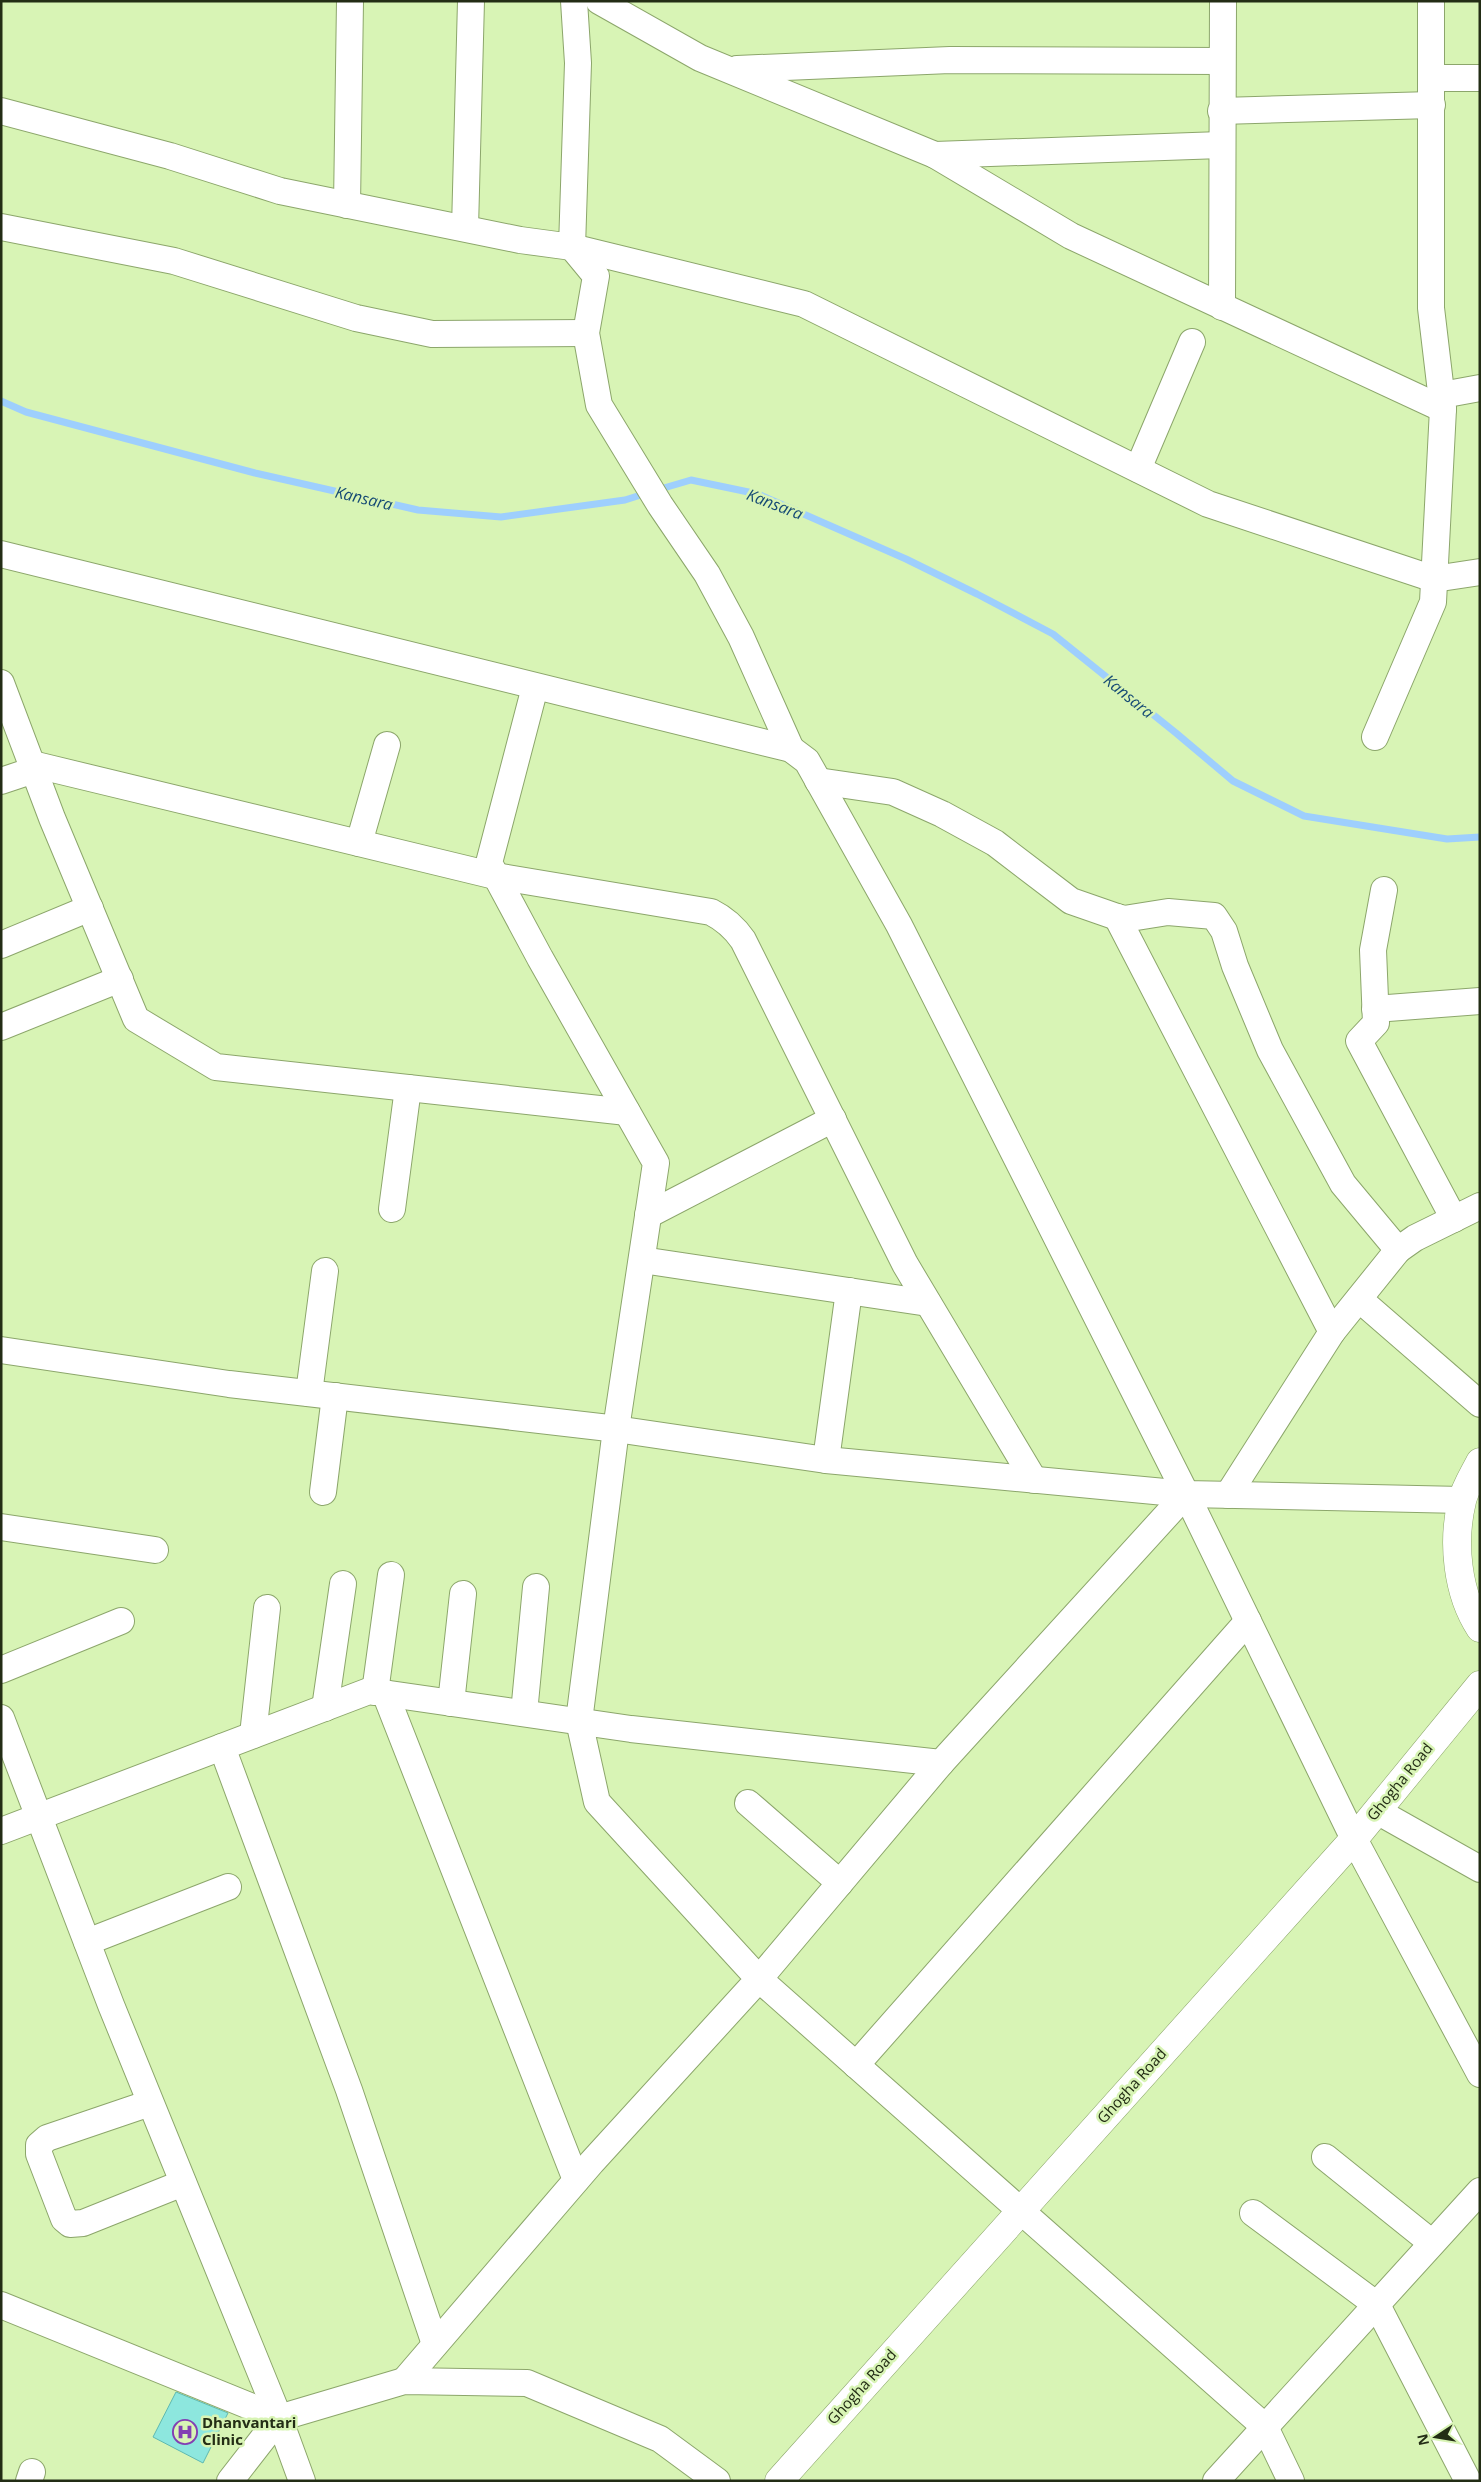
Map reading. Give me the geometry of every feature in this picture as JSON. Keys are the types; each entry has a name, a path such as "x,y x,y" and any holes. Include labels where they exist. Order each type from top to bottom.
{"main road":[{"path":"1480,1462 1462,1500 1456,1557 1470,1612 1480,1628"},
{"name":"Ghogha Road","path":"778,2481 1354,1839 1480,1686"}],"street":[{"path":"347,204 350,1"},
{"path":"466,228 471,1"},
{"path":"574,1 578,63 572,246 596,276 586,333 599,405 660,505 707,574 742,637 791,748"},
{"path":"599,1 700,58 935,155 1071,236 1222,306 1442,402 1480,388"},
{"path":"1222,306 1221,111 1223,1"},
{"path":"1375,736 1433,602 1442,402 1431,308 1431,1"},
{"path":"728,70 950,60 1222,61"},
{"path":"1432,78 1480,78"},
{"path":"1221,111 1432,104"},
{"path":"1,111 170,156 280,191 520,240 572,246 804,304 1208,504 1434,579 1480,572"},
{"path":"935,155 1221,145"},
{"path":"1,226 174,261 356,318 432,334 586,333"},
{"path":"1138,468 1192,342"},
{"path":"1,554 535,687 791,748 807,761 899,926 1186,1494 1354,1839 1480,2074"},
{"path":"1,683 33,767 136,1019 216,1067 627,1112"},
{"path":"535,687 489,863 656,1163 616,1429 579,1721 597,1802 759,1979 1265,2427 1291,2481"},
{"path":"359,843 387,745"},
{"path":"1,782 33,767 495,876 711,912 723,918 735,928 743,940 905,1264 1034,1480"},
{"path":"818,781 893,792 942,814 995,843 1071,901 1117,917 1124,919 1168,912 1214,916 1224,930 1235,966 1270,1050 1338,1176 1398,1250"},
{"path":"1384,890 1373,950 1376,1023 1359,1041 1454,1219"},
{"path":"1,945 90,908"},
{"path":"1117,917 1332,1332"},
{"path":"1,1027 120,979"},
{"path":"1375,1009 1480,1001"},
{"path":"392,1210 408,1088"},
{"path":"648,1215 833,1119"},
{"path":"1228,1495 1332,1332 1398,1250 1415,1238 1480,1206"},
{"path":"642,1260 928,1303"},
{"path":"309,1393 325,1271"},
{"path":"826,1460 849,1291"},
{"path":"1359,1299 1480,1404"},
{"path":"1,1350 230,1384 616,1429 826,1460 1186,1494 1462,1500"},
{"path":"323,1492 335,1396"},
{"path":"404,2381 576,2180 759,1979 941,1763 1186,1494"},
{"path":"1,1527 155,1550"},
{"path":"391,1575 380,1693 576,2180"},
{"path":"325,1708 342,1584"},
{"path":"524,1713 536,1587"},
{"path":"451,1703 463,1594"},
{"path":"253,1735 267,1608"},
{"path":"856,2065 1248,1621"},
{"path":"1,1670 120,1622"},
{"path":"1,1831 368,1691 579,1721 941,1763"},
{"path":"1,1718 150,2103 302,2481"},
{"path":"222,1747 349,2090 435,2344"},
{"path":"748,1803 840,1883"},
{"path":"1377,1811 1480,1868"},
{"path":"87,1942 228,1886"},
{"path":"150,2103 47,2138 39,2145 39,2154 64,2219 70,2224 83,2223 183,2183"},
{"path":"1325,2157 1432,2244"},
{"path":"1216,2481 1480,2191"},
{"path":"1253,2213 1378,2305 1468,2481"},
{"path":"1,2305 278,2418"},
{"path":"230,2481 278,2418 404,2381 527,2383 660,2439 717,2481"}],"building":[{"path":"176,2392 228,2413 203,2463 153,2437"}],"waterway":[{"name":"Kansara","path":"1,401 26,412 255,473 418,510 501,517 625,500 647,493"},
{"name":"Kansara","path":"657,490 691,480 758,494 906,559 977,594 1053,634 1233,781 1304,816 1447,839 1480,837"}],"place":[{"name":"Dhanvantari Clinic","path":"185,2432"}]}
